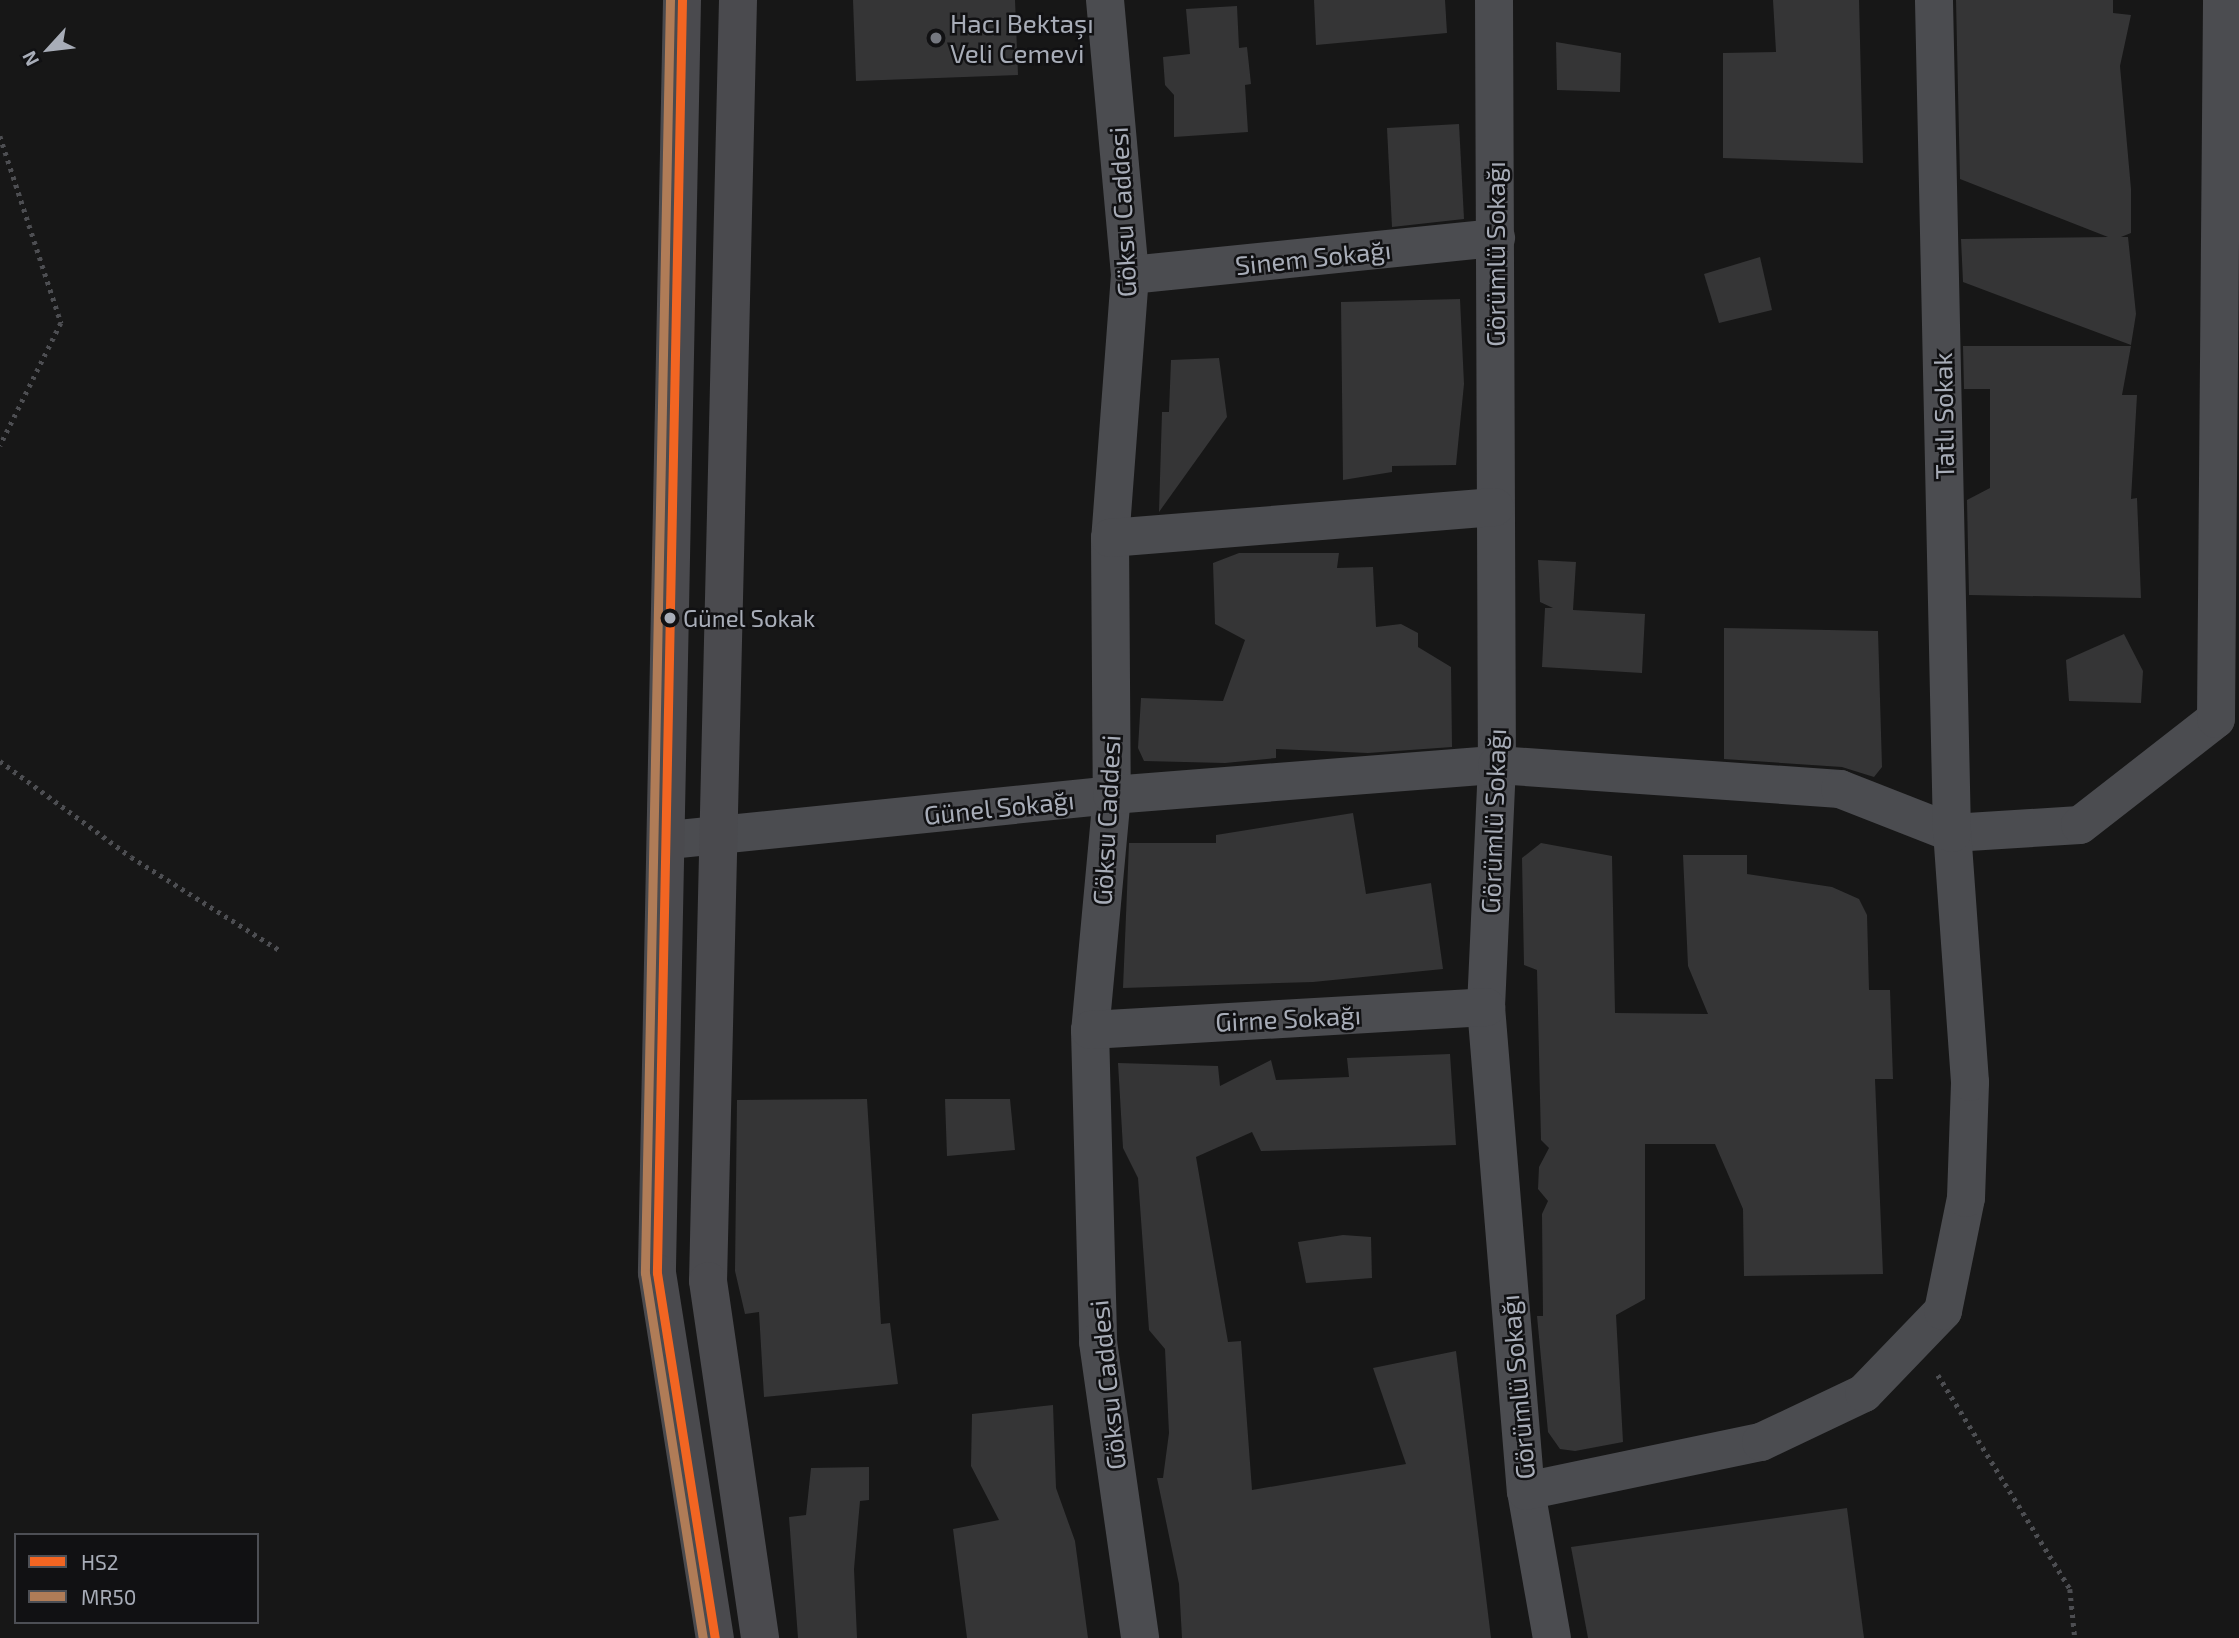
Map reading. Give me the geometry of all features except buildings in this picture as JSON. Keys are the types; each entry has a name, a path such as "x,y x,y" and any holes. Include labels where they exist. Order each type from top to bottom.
{"main road":[{"path":"682,0 669,841 657,1273 715,1638"},
{"path":"738,0 722,835 708,1281 760,1638"}],"street":[{"name":"Göksu Caddesi","path":"1105,0 1130,275 1110,538 1112,795 1090,1030 1098,1342 1140,1638"},
{"name":"Görümlü Sokağı","path":"1494,0 1497,765 1486,1007 1526,1491 1552,1638"},
{"name":"Tatlı Sokak","path":"1526,1491 1761,1442 1864,1393 1943,1311 1966,1198 1970,1082 1952,833 1934,0"},
{"path":"1952,833 2080,825 2216,719 2222,0"},
{"name":"Sinem Sokağı","path":"1130,275 1496,238"},
{"path":"1110,538 1494,507"},
{"name":"Günel Sokağı","path":"669,841 1112,795 1497,765 1840,789 1952,833"},
{"name":"Girne Sokağı","path":"1090,1030 1486,1007"}],"path":[{"path":"0,136 61,323 0,446"},
{"path":"0,761 131,857 279,950"},
{"path":"1916,1339 2070,1589 2075,1638"}],"transit line":[{"name":"MR50","path":"670,0 645,1273 703,1638"},
{"name":"HS2","path":"682,0 657,1273 715,1638"}],"place":[{"name":"Hacı Bektaşı Veli Cemevi","path":"936,38"},
{"name":"Günel Sokak","path":"670,618"}]}
